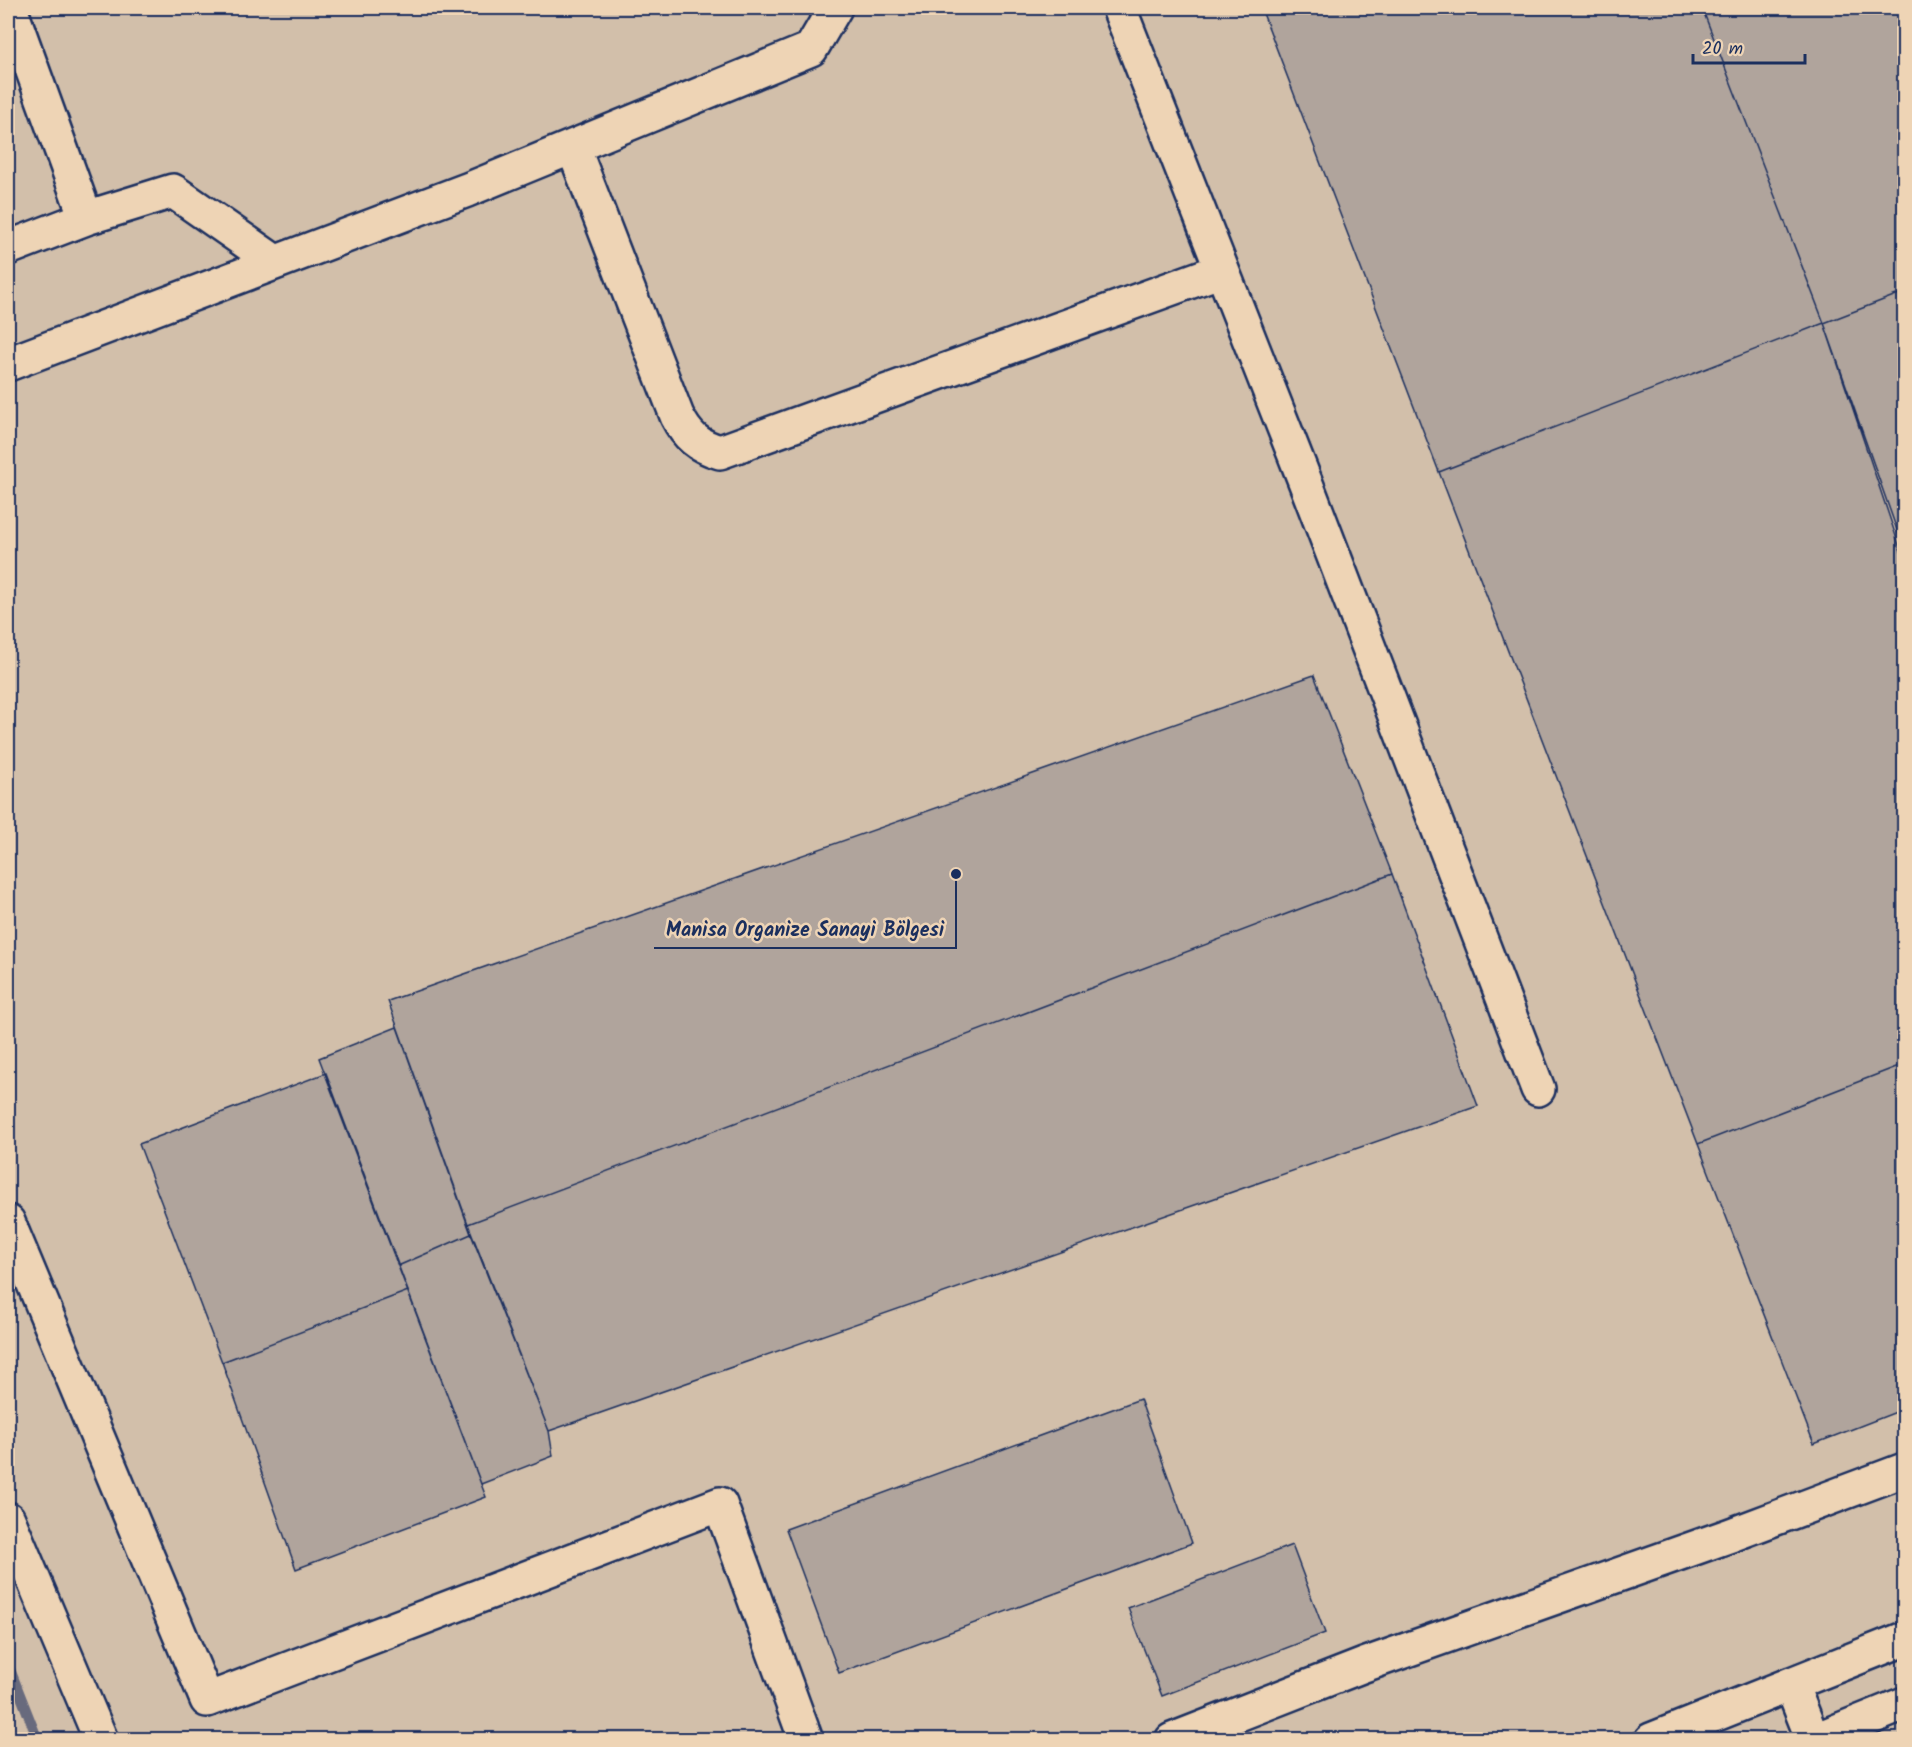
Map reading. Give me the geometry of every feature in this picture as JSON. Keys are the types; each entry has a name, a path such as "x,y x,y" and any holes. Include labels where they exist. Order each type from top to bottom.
{"street":[{"path":"10,8 86,218"},
{"path":"8,364 467,190 811,49 835,8"},
{"path":"1119,8 1305,481 1538,1089"},
{"path":"573,147 676,416 693,440 702,446 720,452 1222,270"},
{"path":"8,248 86,218 173,191 275,262"},
{"path":"8,1222 207,1700 720,1504 806,1740"},
{"path":"1172,1740 1364,1665 1731,1535 1905,1470"},
{"path":"8,1519 101,1740"},
{"path":"1651,1740 1905,1639"},
{"path":"1791,1684 1814,1740 1905,1704"}],"shaded area":[{"path":"8,8 1904,8 1904,1739 8,1739"}],"building":[{"path":"1261,8 1702,8 1824,323 1439,472"},
{"path":"1702,8 1904,8 1904,292 1824,323"},
{"path":"1904,292 1904,550 1824,323"},
{"path":"1824,323 1904,560 1904,1064 1698,1144 1439,472"},
{"path":"1314,675 1392,874 468,1224 388,1001"},
{"path":"1392,874 1478,1106 549,1431 468,1224"},
{"path":"397,1027 471,1234 398,1266 319,1058"},
{"path":"1904,1064 1904,1409 1814,1444 1698,1144"},
{"path":"326,1073 408,1291 222,1362 139,1144"},
{"path":"471,1234 549,1431 553,1456 481,1484 398,1266"},
{"path":"408,1291 486,1497 296,1569 222,1362"},
{"path":"1140,1399 1192,1543 839,1673 786,1529"},
{"path":"1292,1545 1325,1633 1162,1696 1128,1608"}],"waterway":[{"path":"8,1664 38,1740"}],"place":[{"name":"Manisa Organize Sanayi Bölgesi","path":"956,874"}]}
